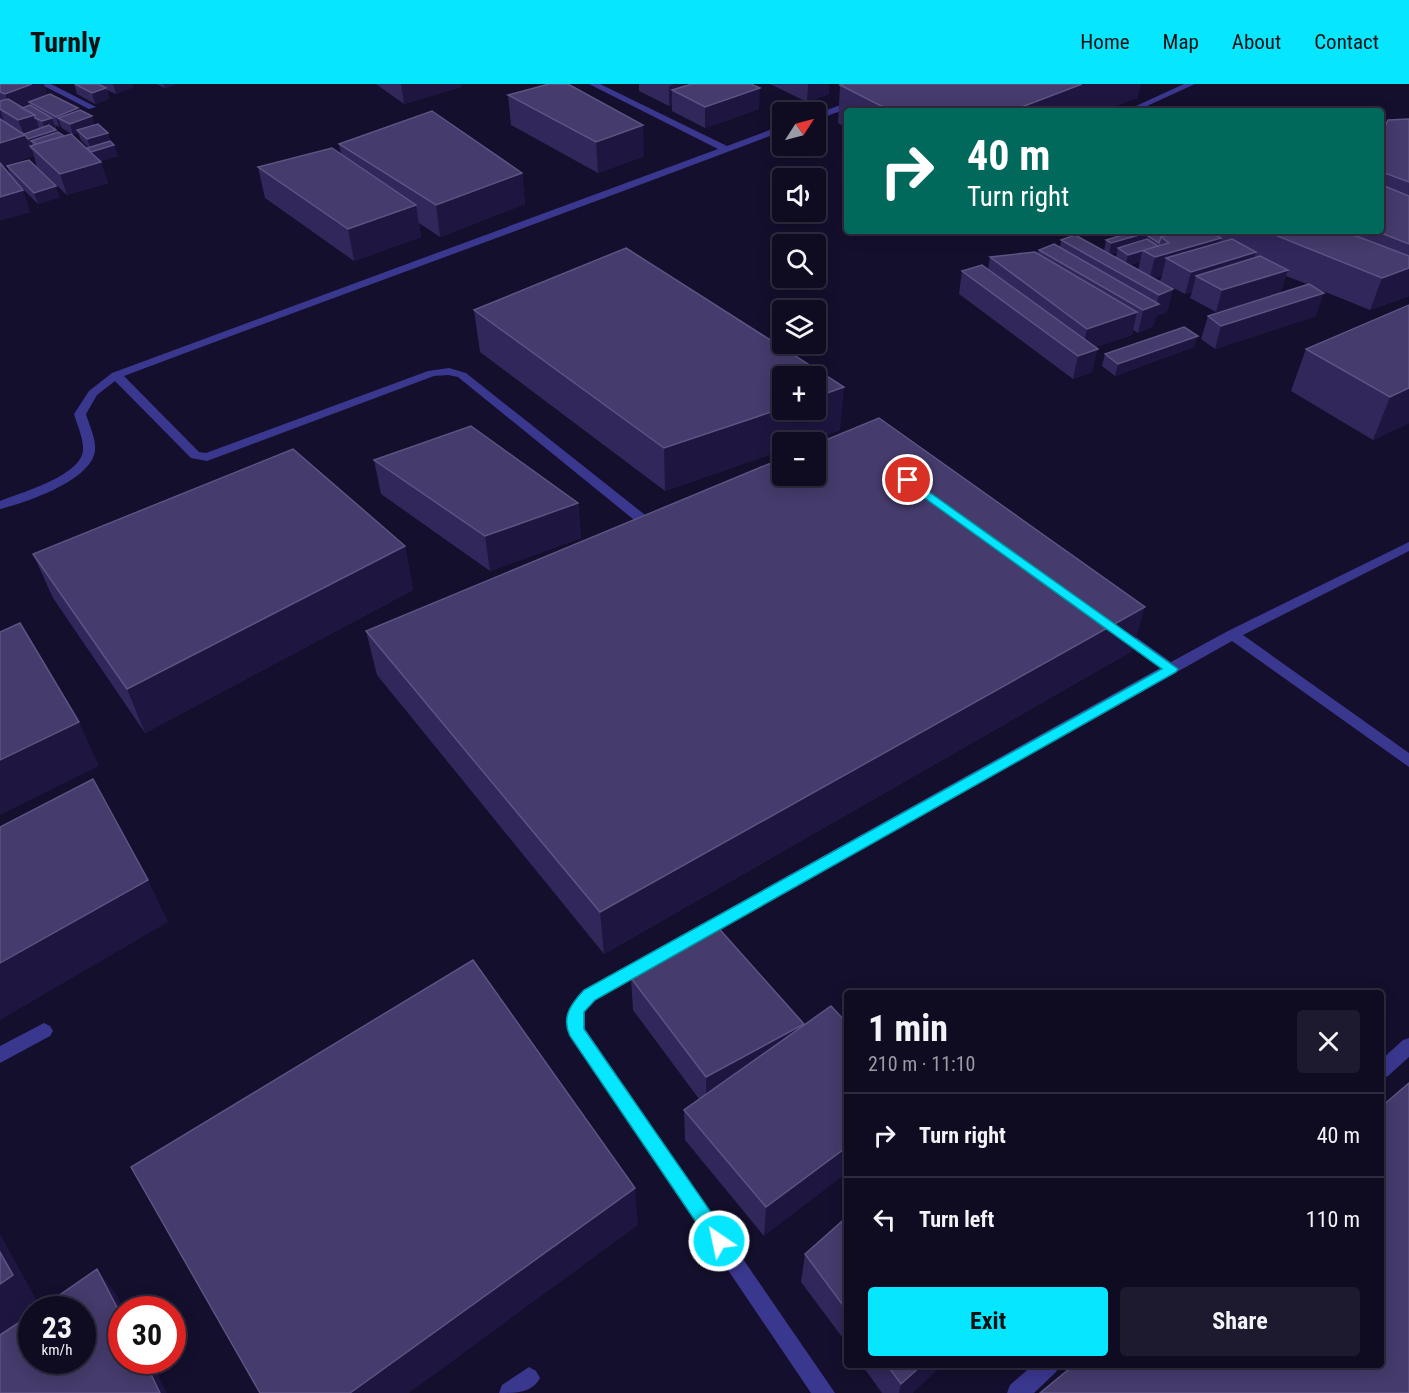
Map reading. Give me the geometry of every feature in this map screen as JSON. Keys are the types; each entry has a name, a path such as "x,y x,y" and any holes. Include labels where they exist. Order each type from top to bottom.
{"street":[{"path":"45,84 92,107"},
{"path":"593,84 725,149"},
{"path":"1135,108 1191,84"},
{"path":"826,113 867,98"},
{"path":"0,505 59,481 83,467 90,453 80,414 93,393 116,375 388,273 556,214 772,132"},
{"path":"116,375 195,455 207,457 432,373 448,371 462,375 654,529 666,533"},
{"path":"824,1393 576,1031 576,1010 589,995 1233,634 1409,546"},
{"path":"1103,620 1172,669"},
{"path":"1233,634 1409,761"},
{"path":"0,1055 44,1031"},
{"path":"1384,1068 1409,1046"},
{"path":"1018,1393 1046,1368"},
{"path":"510,1393 529,1378"}],"building":[{"path":"0,84 32,84 5,94 0,92"},
{"path":"75,84 98,84 106,88 92,93"},
{"path":"549,84 568,84 643,125 596,142 508,95"},
{"path":"692,84 751,84 760,88 705,107 672,90"},
{"path":"1082,84 1019,108 885,108 840,85"},
{"path":"50,94 78,108 56,117 29,102"},
{"path":"8,99 35,115 18,120 0,109 0,101"},
{"path":"30,105 52,118 42,121 35,118 35,115 22,108"},
{"path":"80,110 92,116 70,124 58,118"},
{"path":"432,111 522,173 436,205 339,144"},
{"path":"0,119 25,135 0,143"},
{"path":"1409,119 1409,182 1384,173 1384,128 1388,120"},
{"path":"98,124 108,133 87,139 77,130"},
{"path":"49,125 56,130 28,139 24,134"},
{"path":"58,132 64,136 36,144 31,141"},
{"path":"71,134 101,162 60,174 30,146"},
{"path":"110,141 114,145 91,152 87,148"},
{"path":"332,148 416,205 348,229 258,167"},
{"path":"29,160 56,186 34,193 7,166"},
{"path":"0,163 23,190 0,197"},
{"path":"1384,186 1409,196 1409,244 1384,234"},
{"path":"1125,234 1142,234 1111,243 1106,240"},
{"path":"1170,234 1161,237 1159,243 1148,236"},
{"path":"1170,234 1214,234 1221,238 1155,257 1142,250 1169,243 1161,237"},
{"path":"1272,234 1351,234 1409,256 1409,268 1382,278"},
{"path":"1075,235 1173,289 1159,295 1061,240"},
{"path":"1147,239 1158,246 1128,255 1118,248"},
{"path":"1232,239 1256,252 1191,272 1166,258"},
{"path":"1054,244 1159,304 1143,310 1039,250"},
{"path":"626,248 772,341 772,354 792,354 811,366 772,366 772,412 664,448 474,310"},
{"path":"1035,252 1137,312 1087,329 990,257"},
{"path":"1260,256 1288,270 1222,290 1196,276"},
{"path":"982,265 1098,349 1078,356 962,271"},
{"path":"1309,284 1324,293 1221,326 1208,316"},
{"path":"1409,305 1409,388 1390,397 1306,349"},
{"path":"1184,327 1198,336 1118,364 1105,354"},
{"path":"826,376 844,387 826,393"},
{"path":"879,418 1145,607 600,912 366,631 772,463 772,486 826,486 826,440"},
{"path":"471,426 578,503 485,536 374,460"},
{"path":"293,449 405,546 127,689 33,554"},
{"path":"20,623 79,722 0,760 0,632"},
{"path":"93,779 148,880 0,963 0,827"},
{"path":"714,923 804,1024 706,1077 631,978"},
{"path":"473,960 635,1188 350,1393 260,1393 131,1167"},
{"path":"831,1006 844,1020 844,1149 766,1207 684,1110"},
{"path":"1409,1083 1409,1393 1040,1393 1070,1368 1384,1368 1384,1104"},
{"path":"844,1220 844,1307 805,1254"},
{"path":"0,1252 13,1275 0,1284"},
{"path":"97,1269 111,1296 108,1296 108,1374 151,1374 160,1393 0,1393 0,1335 18,1323 18,1374 96,1374 96,1296 58,1296"},
{"path":"889,1368 919,1368 901,1384"}],"route":[{"path":"719,1241 576,1031 576,1010 589,995 1172,669 908,480"}]}
